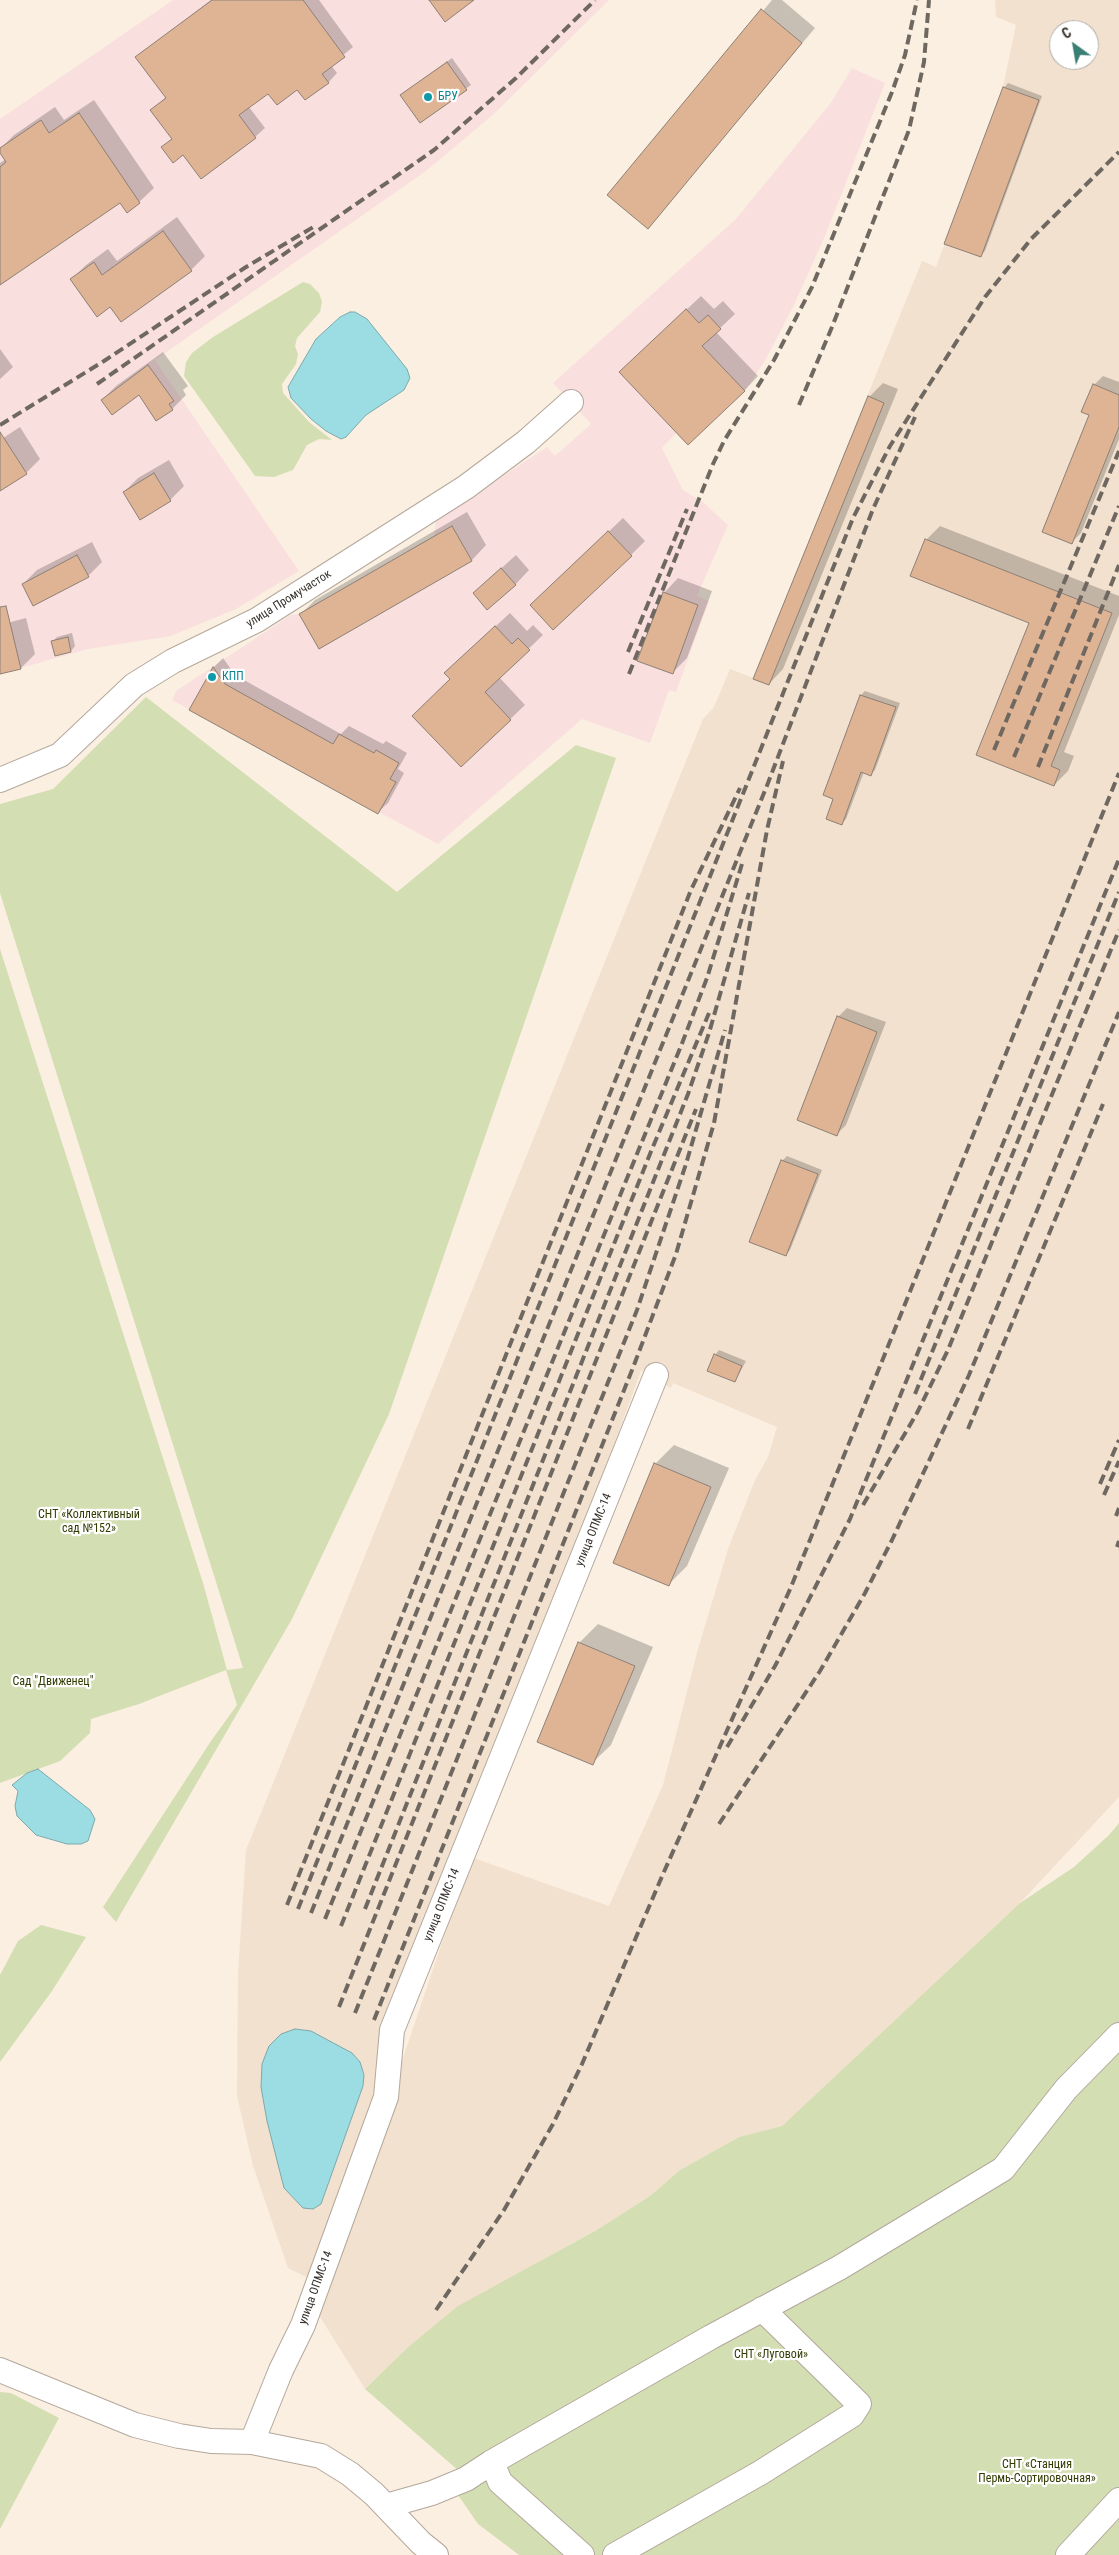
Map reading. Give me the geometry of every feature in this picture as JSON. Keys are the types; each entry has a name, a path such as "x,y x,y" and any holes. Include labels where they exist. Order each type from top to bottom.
{"street":[{"name":"улица Промучасток","path":"0,780 60,755 134,685 173,661 257,620 466,487 526,442 572,402"},
{"name":"улица ОПМС-14","path":"252,2442 281,2370 303,2325 386,2097 392,2030 656,1375"},
{"path":"386,2506 449,2487 762,2309 839,2268 1003,2169 1066,2089 1119,2035"},
{"path":"615,2555 760,2473 852,2415 859,2404 762,2309"},
{"path":"0,2370 135,2425 195,2438 252,2442 321,2456 350,2474 386,2506 421,2543 436,2555"},
{"path":"492,2462 500,2482 582,2555"},
{"path":"1068,2555 1119,2500"}],"shaded area":[{"path":"173,0 609,0 495,113 426,171 155,360 299,571 236,609 171,636 88,649 0,674 0,119"},
{"path":"995,0 1119,0 1119,1797 1020,1903 782,2126 739,2137 680,2170 650,2196 595,2231 542,2260 406,2349 365,2389 317,2312 471,1857 609,1906 663,1785 698,1649 728,1549 755,1480 768,1457 777,1427 673,1383 671,1388 659,1382 657,1375 641,1371 308,2278 288,2268 253,2166 237,2096 238,1974 246,1850 703,719 714,707 730,669 753,678 922,261 936,267 1003,87 1016,25 996,17"},
{"path":"852,68 885,83 825,236 794,305 766,359 745,391 688,445 676,433 662,448 683,490 704,503 728,525 697,596 709,601 676,692 669,690 650,743 582,719 438,844 172,700 176,691 291,615 299,614 434,536 436,520 547,447 555,456 591,424 553,383 736,219 830,104"}],"green space":[{"path":"303,282 310,284 319,293 322,302 320,312 297,338 295,346 298,354 296,364 282,384 283,393 309,422 332,440 319,439 307,445 293,470 274,477 255,476 184,376 186,362 192,353 213,337"},
{"path":"146,697 397,892 576,745 616,758 389,1414 292,1619 116,1922 103,1907 211,1741 237,1705 226,1670 139,1704 91,1719 90,1733 60,1761 0,1783 0,949 203,1583 227,1670 243,1668 0,893 0,804 53,789"},
{"name":"СНТ «Луговой»","path":"1119,1823 1119,2555 519,2555 478,2524 458,2495 469,2489 460,2472 365,2389 406,2349 458,2306 595,2231 650,2196 680,2170 739,2137 782,2126 1020,1903 1074,1867 1109,1835"},
{"path":"41,1925 86,1937 52,1991 0,2062 0,1975 18,1941"},
{"path":"0,2392 11,2393 59,2418 0,2529"}],"water":[{"path":"350,312 355,312 367,319 407,369 410,378 404,390 366,415 346,437 341,439 326,431 311,419 291,398 288,387 316,339 340,317"},
{"path":"38,1769 90,1810 95,1819 88,1841 81,1844 67,1844 36,1835 17,1816 15,1806 18,1791 12,1785 27,1773"},
{"path":"295,2029 311,2031 352,2053 360,2062 364,2075 363,2086 321,2204 313,2209 303,2208 284,2188 267,2121 261,2087 262,2064 269,2046 281,2034"}],"building":[{"path":"212,0 303,0 345,57 322,74 329,83 305,100 297,90 277,105 268,94 239,115 256,138 201,179 183,155 173,163 161,147 172,139 150,110 166,98 135,57"},
{"path":"429,0 474,0 445,22"},
{"path":"761,9 802,43 648,229 607,195"},
{"name":"БРУ","path":"447,62 467,90 420,123 400,95"},
{"path":"1003,87 1039,100 981,257 944,244"},
{"path":"79,113 140,203 127,213 120,203 0,285 0,167 6,162 0,153 0,148 41,120 49,133"},
{"path":"163,231 192,271 121,322 110,307 97,317 70,279 94,262 102,275"},
{"path":"686,309 699,323 708,315 721,329 702,346 745,391 688,445 619,372"},
{"path":"148,365 174,401 169,404 173,410 156,421 139,395 112,415 101,400"},
{"path":"1093,384 1119,395 1119,427 1072,544 1042,532 1089,415 1081,412"},
{"path":"868,396 884,403 769,685 753,679"},
{"path":"0,432 27,474 0,491"},
{"path":"154,473 171,501 140,520 123,492"},
{"path":"452,526 472,561 319,649 299,614"},
{"path":"608,531 632,556 553,630 530,605"},
{"path":"925,539 1112,613 1051,766 1060,770 1054,786 976,755 1029,623 910,576"},
{"path":"77,555 89,577 33,606 22,584"},
{"path":"501,568 516,585 487,610 473,593"},
{"path":"663,592 698,605 673,674 637,661"},
{"path":"6,606 21,669 0,674 0,607"},
{"path":"495,626 512,644 518,638 530,650 485,692 511,720 461,767 412,716 450,679 444,673"},
{"path":"68,637 71,652 55,656 51,641"},
{"path":"213,667 225,684 333,744 339,734 374,753 376,750 399,763 390,779 396,782 378,814 189,710"},
{"path":"860,695 896,707 871,776 861,772 842,825 826,819 833,799 823,795"},
{"path":"837,1016 877,1032 837,1136 797,1120"},
{"path":"781,1160 818,1174 786,1256 749,1242"},
{"path":"714,1354 742,1366 735,1382 707,1371"},
{"path":"654,1463 711,1487 669,1586 613,1563"},
{"path":"578,1642 635,1666 593,1765 537,1742"}],"railway":[{"path":"97,384 434,150 516,78 595,0"},
{"path":"629,674 713,464 724,441 774,360 812,287 892,92 905,55 917,0"},
{"path":"799,405 832,327 909,130 924,62 929,0"},
{"path":"298,1909 853,518 890,446 985,297 1031,239 1119,152"},
{"path":"0,425 104,361 246,267 315,226"},
{"path":"311,1913 768,783 873,509 915,417"},
{"path":"994,750 1119,451"},
{"path":"1014,757 1119,506"},
{"path":"628,652 687,509"},
{"path":"1038,767 1119,565"},
{"path":"374,2020 634,1365 676,1254 714,1123 767,830 783,761"},
{"path":"436,2310 504,2210 553,2124 582,2064 663,1874 791,1587 1119,773"},
{"path":"287,1905 691,890 740,788"},
{"path":"727,1747 775,1666 850,1519 1119,859"},
{"path":"325,1919 681,1046 707,978 742,864"},
{"path":"915,1394 1119,892"},
{"path":"365,1909 688,1094 709,1033 749,893"},
{"path":"863,1505 917,1413 948,1350 1119,930"},
{"path":"719,1824 820,1671 865,1593 892,1540 969,1375 1119,1012"},
{"path":"341,1926 652,1149 709,1013"},
{"path":"355,2013 637,1310 686,1164 725,1030"},
{"path":"968,1429 1103,1104"},
{"path":"339,2007 696,1109"},
{"path":"1100,1484 1119,1440"},
{"path":"1104,1495 1119,1461"},
{"path":"1116,1516 1119,1508"},
{"path":"1117,1547 1119,1541"}],"place":[{"name":"БРУ","path":"428,97"},
{"name":"КПП","path":"212,677"}],"park label":[{"name":"СНТ «Коллективный сад №152»","path":"89,1522"},
{"name":"Сад \"Движенец\"","path":"53,1682"},
{"name":"СНТ «Станция Пермь-Сортировочная»","path":"1037,2472"}]}
